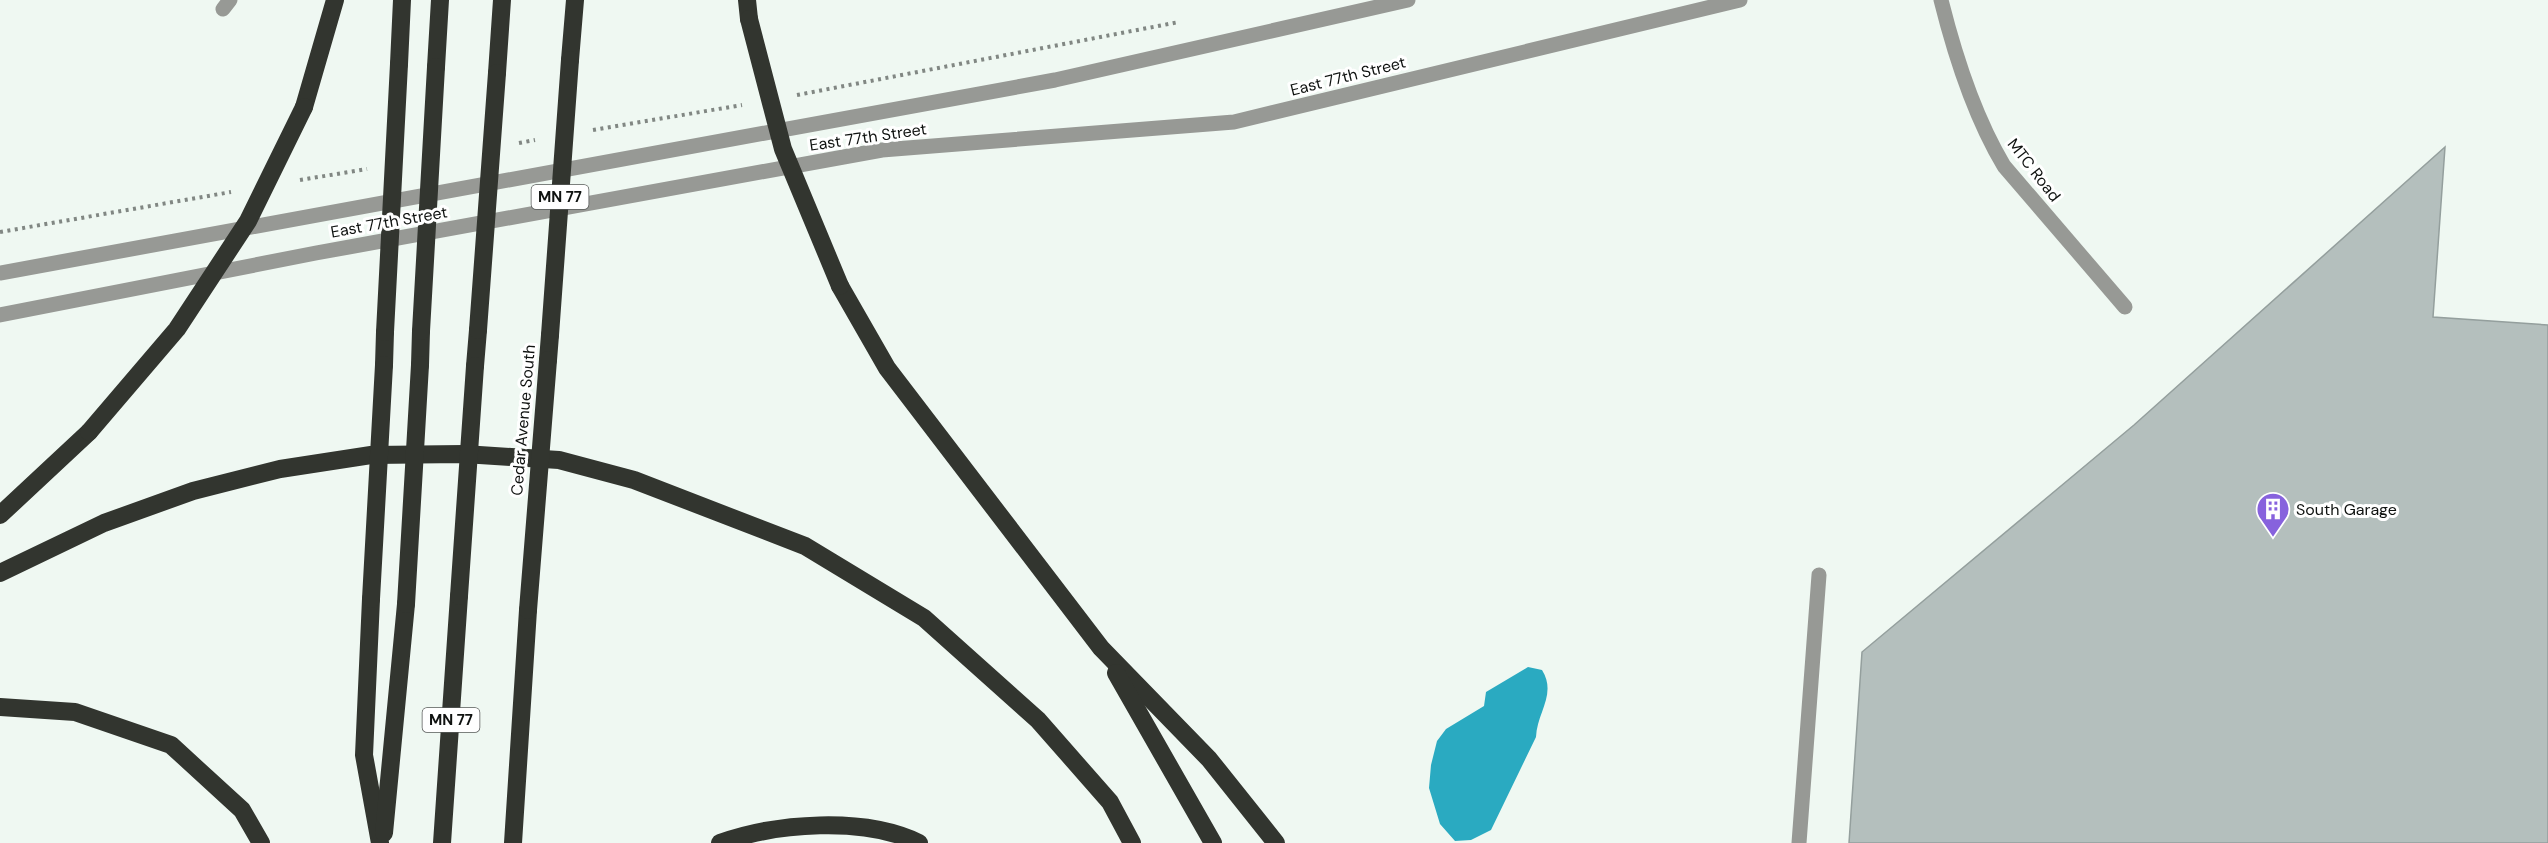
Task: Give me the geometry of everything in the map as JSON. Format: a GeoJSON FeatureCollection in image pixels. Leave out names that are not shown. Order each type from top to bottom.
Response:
{"type":"FeatureCollection","features":[{"type":"Feature","properties":{"kind":"highway"},"geometry":{"type":"LineString","coordinates":[[0,515],[89,432],[177,329],[248,221],[304,107],[334,0]]}},
{"type":"Feature","properties":{"kind":"highway"},"geometry":{"type":"LineString","coordinates":[[381,843],[364,755],[402,0]]}},
{"type":"Feature","properties":{"kind":"highway"},"geometry":{"type":"LineString","coordinates":[[381,843],[406,604],[440,0]]}},
{"type":"Feature","properties":{"kind":"highway","name":"MN 77"},"geometry":{"type":"LineString","coordinates":[[442,843],[502,0]]}},
{"type":"Feature","properties":{"kind":"highway","name":"Cedar Avenue South"},"geometry":{"type":"LineString","coordinates":[[513,843],[528,610],[575,0]]}},
{"type":"Feature","properties":{"kind":"highway"},"geometry":{"type":"LineString","coordinates":[[747,0],[749,19],[783,149],[840,286],[887,368],[1101,648],[1209,759],[1276,843]]}},
{"type":"Feature","properties":{"kind":"highway"},"geometry":{"type":"LineString","coordinates":[[0,573],[115,519],[193,491],[280,468],[371,455],[465,454],[559,460],[634,480],[805,546],[924,618],[1038,720],[1110,802],[1132,843]]}},
{"type":"Feature","properties":{"kind":"highway"},"geometry":{"type":"LineString","coordinates":[[1101,648],[1213,843]]}},
{"type":"Feature","properties":{"kind":"highway"},"geometry":{"type":"LineString","coordinates":[[0,707],[75,712],[171,745],[242,810],[261,843]]}},
{"type":"Feature","properties":{"kind":"highway"},"geometry":{"type":"LineString","coordinates":[[720,843],[745,834],[828,825],[899,833],[919,843]]}},
{"type":"Feature","properties":{"kind":"street","name":"East 77th Street"},"geometry":{"type":"LineString","coordinates":[[0,273],[1055,80],[1408,0]]}},
{"type":"Feature","properties":{"kind":"street","name":"East 77th Street"},"geometry":{"type":"LineString","coordinates":[[0,315],[316,253],[882,150],[1234,122],[1740,0]]}},
{"type":"Feature","properties":{"kind":"street","name":"MTC Road"},"geometry":{"type":"LineString","coordinates":[[1941,0],[1978,117],[1989,141],[2004,166],[2125,307]]}},
{"type":"Feature","properties":{"kind":"street"},"geometry":{"type":"LineString","coordinates":[[1799,843],[1819,575]]}},
{"type":"Feature","properties":{"kind":"path"},"geometry":{"type":"LineString","coordinates":[[825,91],[1185,20]]}},
{"type":"Feature","properties":{"kind":"path"},"geometry":{"type":"LineString","coordinates":[[0,232],[151,205]]}},
{"type":"Feature","properties":{"kind":"water"},"geometry":{"type":"Polygon","coordinates":[[[1528,667],[1542,670],[1548,687],[1536,737],[1491,830],[1471,840],[1455,841],[1440,824],[1429,788],[1431,765],[1437,741],[1446,729],[1484,706],[1486,692],[1528,667]]]}},
{"type":"Feature","properties":{"kind":"building","name":"South Garage"},"geometry":{"type":"Polygon","coordinates":[[[2445,147],[2433,317],[2548,325],[2548,843],[1849,843],[1862,652],[2134,425],[2445,147]]]}},
{"type":"Feature","properties":{"kind":"place","name":"South Garage"},"geometry":{"type":"Point","coordinates":[2273,538]}}]}
